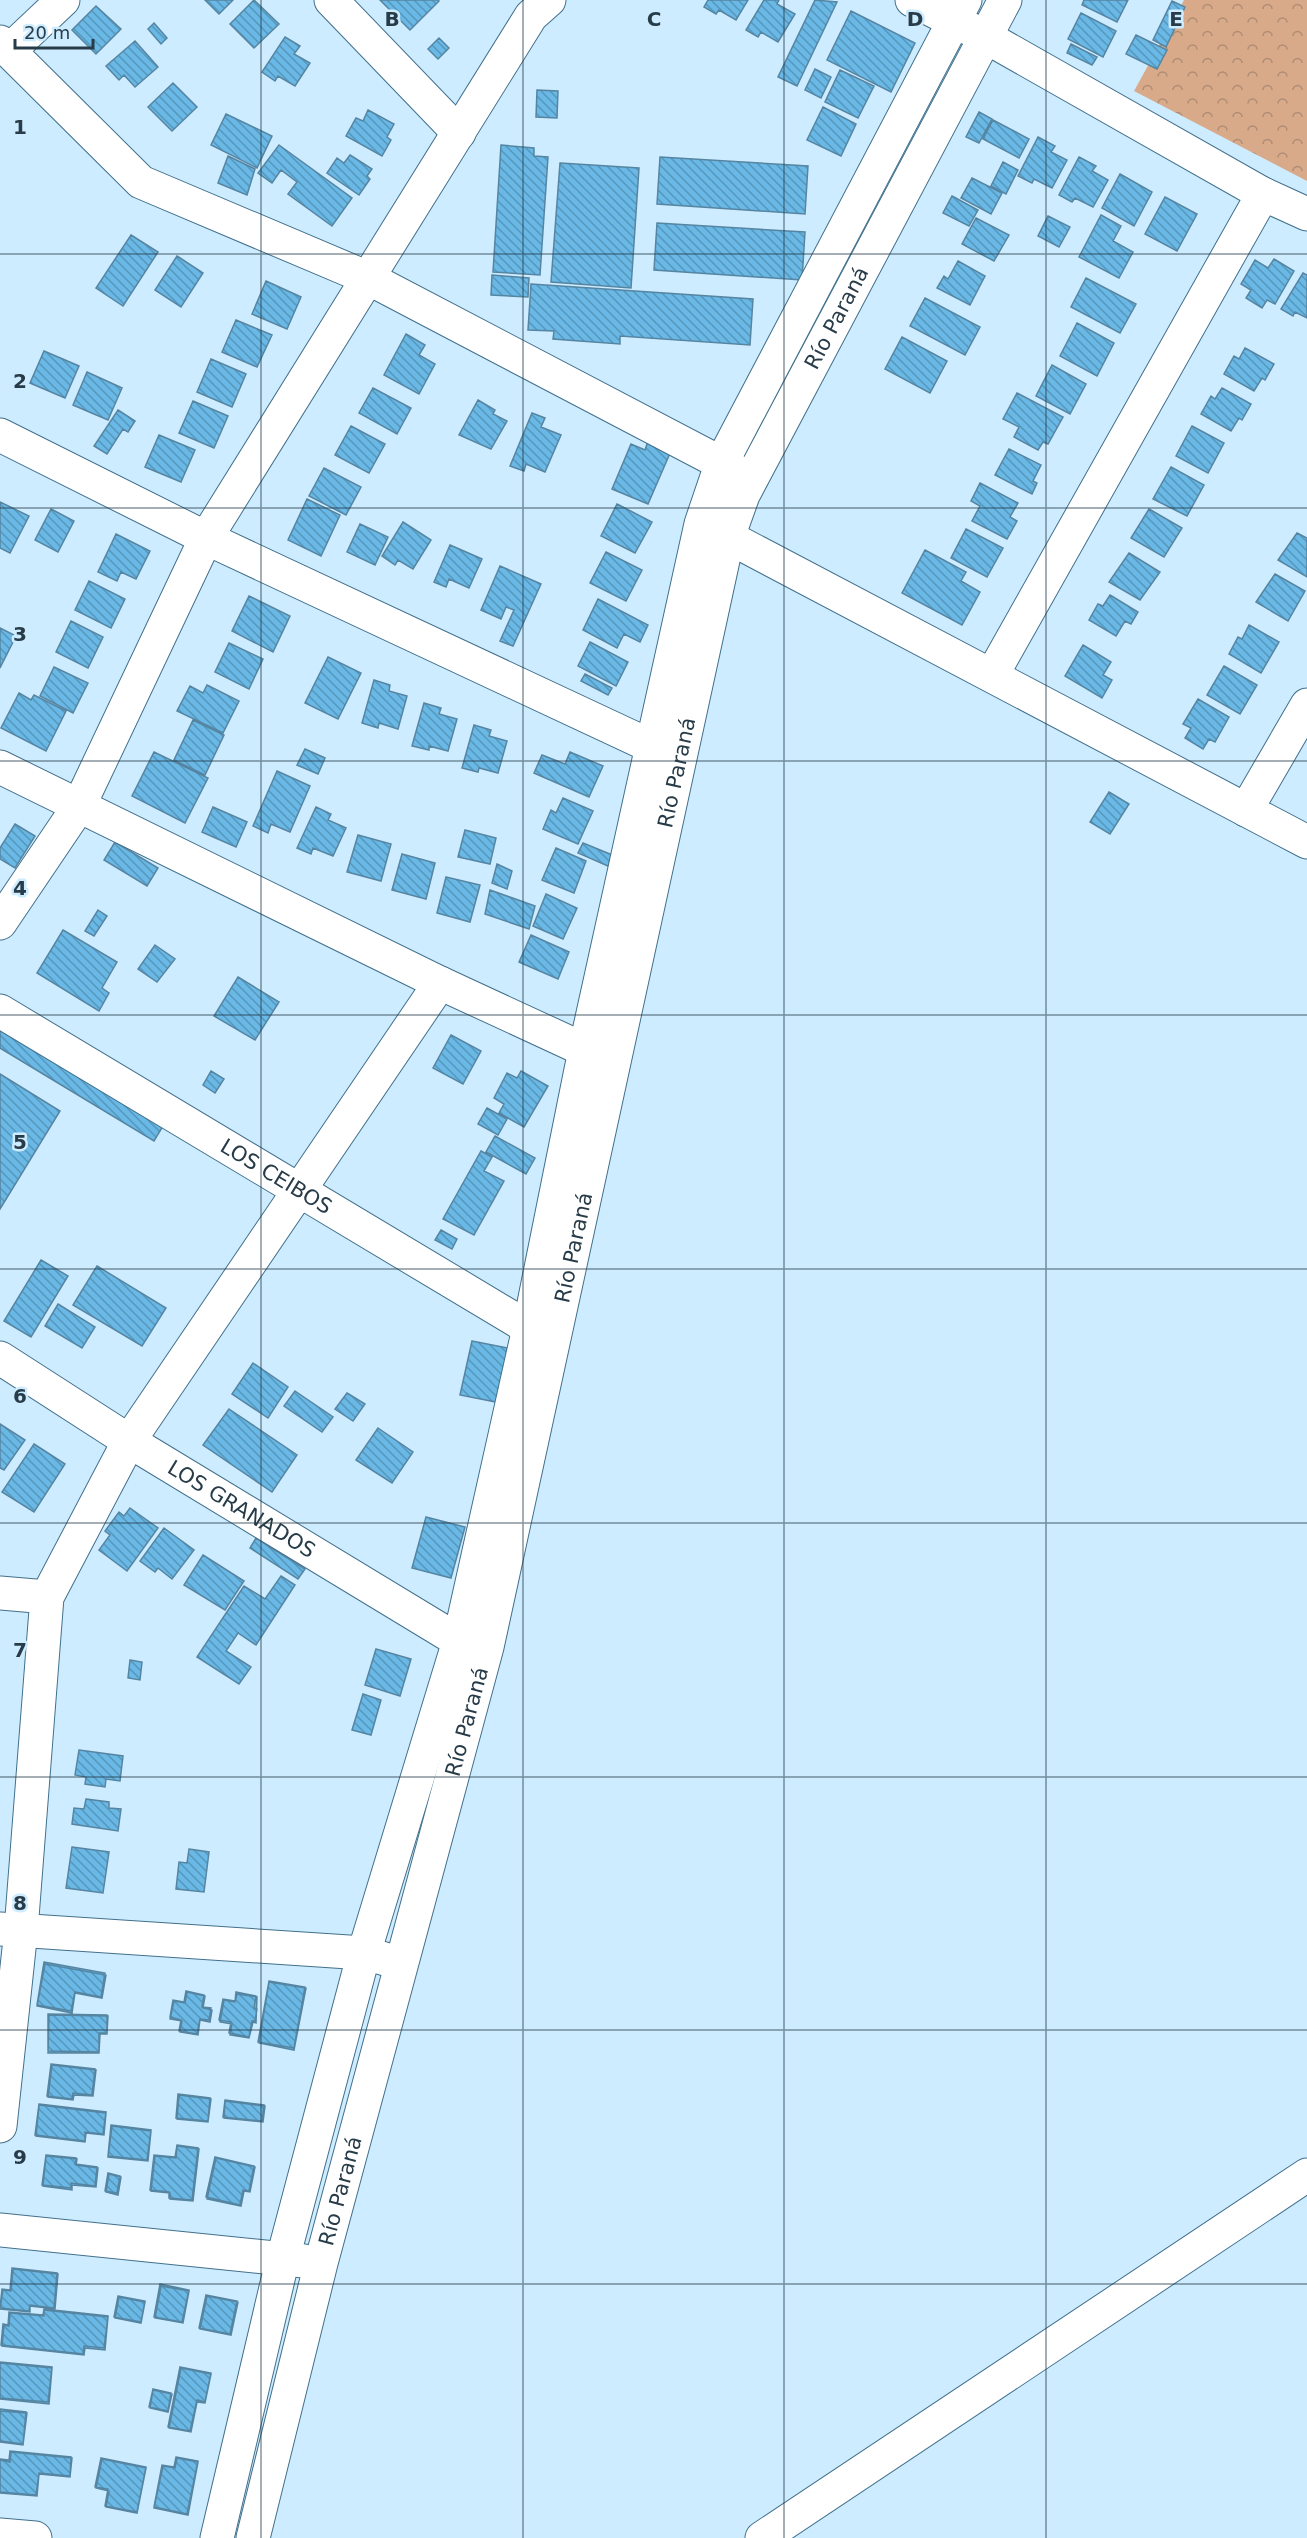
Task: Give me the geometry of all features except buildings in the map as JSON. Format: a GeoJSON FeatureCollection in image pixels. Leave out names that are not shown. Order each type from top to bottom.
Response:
{"type":"FeatureCollection","features":[{"type":"Feature","properties":{"kind":"street"},"geometry":{"type":"LineString","coordinates":[[63,0],[5,47],[141,182],[368,278],[751,479]]}},
{"type":"Feature","properties":{"kind":"street"},"geometry":{"type":"LineString","coordinates":[[331,0],[459,133]]}},
{"type":"Feature","properties":{"kind":"street"},"geometry":{"type":"LineString","coordinates":[[0,923],[79,806],[206,538],[531,16],[549,0]]}},
{"type":"Feature","properties":{"kind":"street"},"geometry":{"type":"LineString","coordinates":[[912,0],[960,11],[986,38],[1263,194],[1307,214]]}},
{"type":"Feature","properties":{"kind":"street","name":"Río Paraná"},"geometry":{"type":"LineString","coordinates":[[715,530],[751,479],[1005,0]]}},
{"type":"Feature","properties":{"kind":"street","name":"Río Paraná"},"geometry":{"type":"LineString","coordinates":[[253,2538],[321,2263],[401,1965],[542,1332],[715,530],[722,462],[960,11]]}},
{"type":"Feature","properties":{"kind":"street"},"geometry":{"type":"LineString","coordinates":[[992,675],[1263,194]]}},
{"type":"Feature","properties":{"kind":"street"},"geometry":{"type":"LineString","coordinates":[[0,435],[206,538],[666,753]]}},
{"type":"Feature","properties":{"kind":"street"},"geometry":{"type":"LineString","coordinates":[[715,530],[1307,842]]}},
{"type":"Feature","properties":{"kind":"street"},"geometry":{"type":"LineString","coordinates":[[1246,810],[1307,705]]}},
{"type":"Feature","properties":{"kind":"street"},"geometry":{"type":"LineString","coordinates":[[0,767],[440,983],[600,1055]]}},
{"type":"Feature","properties":{"kind":"street"},"geometry":{"type":"LineString","coordinates":[[0,2126],[10,1930],[46,1597],[129,1441],[440,983]]}},
{"type":"Feature","properties":{"kind":"street","name":"LOS CEIBOS"},"geometry":{"type":"LineString","coordinates":[[0,1011],[542,1332]]}},
{"type":"Feature","properties":{"kind":"street","name":"LOS GRANADOS"},"geometry":{"type":"LineString","coordinates":[[0,1359],[129,1441],[473,1644]]}},
{"type":"Feature","properties":{"kind":"street"},"geometry":{"type":"LineString","coordinates":[[0,1593],[46,1597]]}},
{"type":"Feature","properties":{"kind":"street","name":"Río Paraná"},"geometry":{"type":"LineString","coordinates":[[218,2538],[283,2258],[364,1953],[473,1644]]}},
{"type":"Feature","properties":{"kind":"street"},"geometry":{"type":"LineString","coordinates":[[10,1930],[364,1953],[401,1965]]}},
{"type":"Feature","properties":{"kind":"street"},"geometry":{"type":"LineString","coordinates":[[762,2538],[1307,2175]]}},
{"type":"Feature","properties":{"kind":"street"},"geometry":{"type":"LineString","coordinates":[[0,2230],[321,2263]]}},
{"type":"Feature","properties":{"kind":"street"},"geometry":{"type":"LineString","coordinates":[[0,2535],[35,2538]]}},
{"type":"Feature","properties":{"kind":"green space"},"geometry":{"type":"Polygon","coordinates":[[[1184,0],[1307,0],[1307,181],[1134,91],[1184,0]]]}}]}
